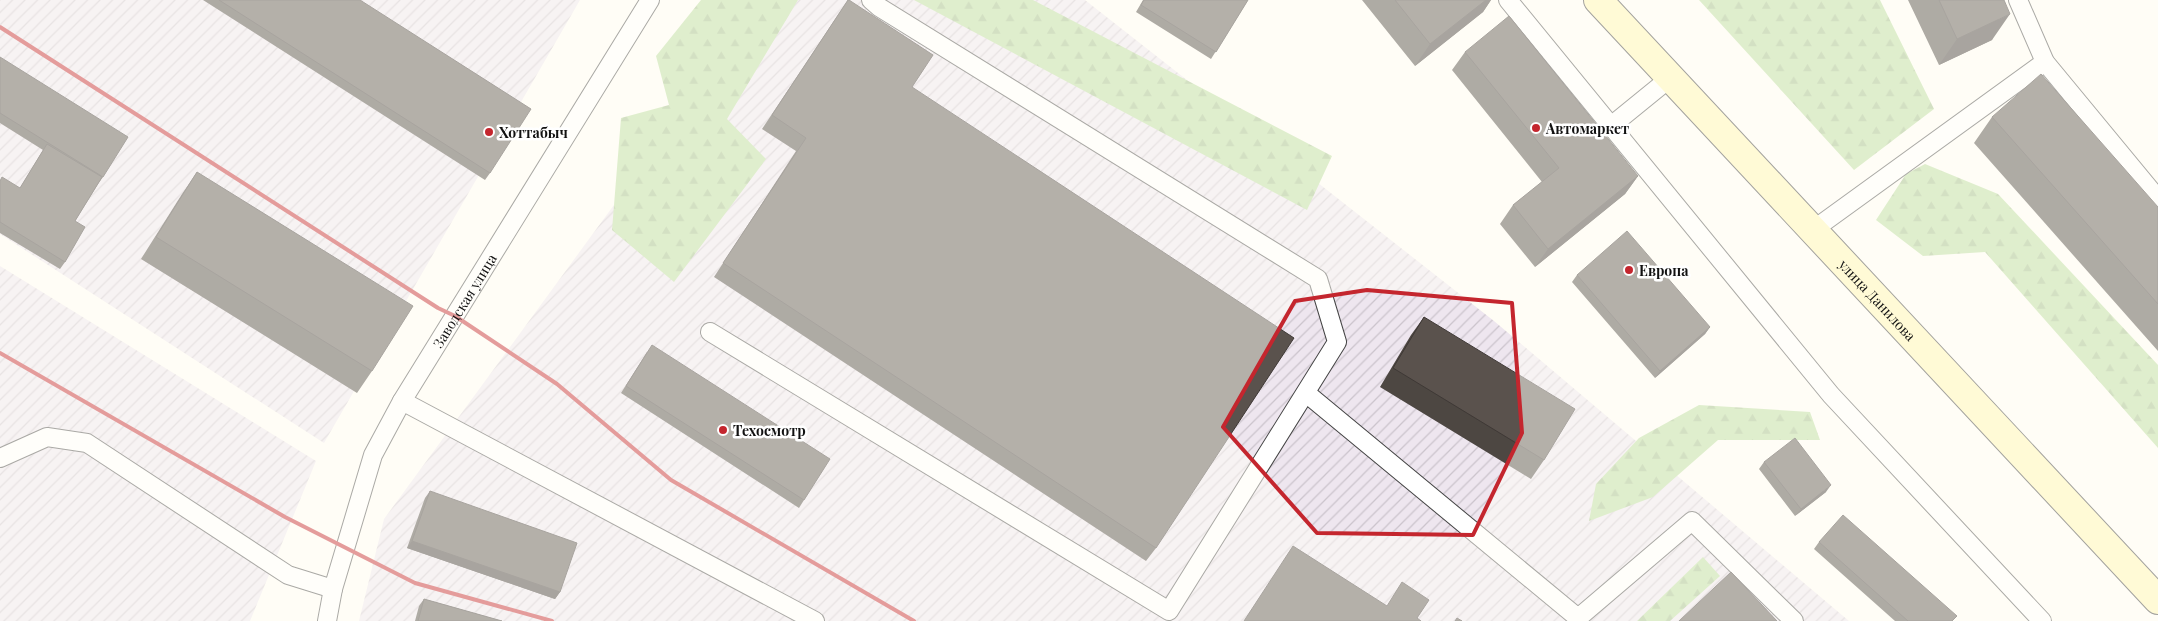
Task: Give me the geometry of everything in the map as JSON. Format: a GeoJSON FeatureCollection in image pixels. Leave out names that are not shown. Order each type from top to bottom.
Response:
{"type":"FeatureCollection","features":[{"type":"Feature","properties":{"kind":"main road","name":"улица Данилова"},"geometry":{"type":"LineString","coordinates":[[1598,0],[1618,12],[1670,78],[2158,600]]}},
{"type":"Feature","properties":{"kind":"lane","name":"Заводская улица"},"geometry":{"type":"LineString","coordinates":[[327,621],[333,589],[373,455],[402,401],[650,0]]}},
{"type":"Feature","properties":{"kind":"lane"},"geometry":{"type":"LineString","coordinates":[[710,332],[1171,616],[1337,342],[1318,279],[871,0]]}},
{"type":"Feature","properties":{"kind":"lane"},"geometry":{"type":"LineString","coordinates":[[1508,0],[1831,394],[2042,621]]}},
{"type":"Feature","properties":{"kind":"lane"},"geometry":{"type":"LineString","coordinates":[[2018,0],[2045,62],[2158,199]]}},
{"type":"Feature","properties":{"kind":"lane"},"geometry":{"type":"LineString","coordinates":[[1812,230],[2045,62]]}},
{"type":"Feature","properties":{"kind":"lane"},"geometry":{"type":"LineString","coordinates":[[1610,126],[1670,78]]}},
{"type":"Feature","properties":{"kind":"lane"},"geometry":{"type":"LineString","coordinates":[[1306,393],[1578,618],[1692,521],[1794,621]]}},
{"type":"Feature","properties":{"kind":"lane"},"geometry":{"type":"LineString","coordinates":[[402,401],[815,621]]}},
{"type":"Feature","properties":{"kind":"lane"},"geometry":{"type":"LineString","coordinates":[[0,458],[47,437],[87,443],[288,575],[333,589]]}},
{"type":"Feature","properties":{"kind":"highlighted area"},"geometry":{"type":"Polygon","coordinates":[[[1367,290],[1512,303],[1522,433],[1473,535],[1317,533],[1223,427],[1295,301],[1367,290]]]}},
{"type":"Feature","properties":{"kind":"shaded area"},"geometry":{"type":"Polygon","coordinates":[[[0,0],[580,0],[324,443],[0,234],[0,0]]]}},
{"type":"Feature","properties":{"kind":"shaded area"},"geometry":{"type":"Polygon","coordinates":[[[764,0],[1085,0],[1494,321],[1849,621],[359,621],[384,519],[764,0]]]}},
{"type":"Feature","properties":{"kind":"shaded area"},"geometry":{"type":"Polygon","coordinates":[[[0,266],[316,461],[250,621],[0,621],[0,266]]]}},
{"type":"Feature","properties":{"kind":"green space"},"geometry":{"type":"Polygon","coordinates":[[[701,0],[798,0],[727,119],[766,159],[674,282],[612,230],[621,118],[669,105],[656,56],[701,0]]]}},
{"type":"Feature","properties":{"kind":"green space"},"geometry":{"type":"Polygon","coordinates":[[[914,0],[1033,0],[1332,156],[1307,210],[914,0]]]}},
{"type":"Feature","properties":{"kind":"green space"},"geometry":{"type":"Polygon","coordinates":[[[1699,0],[1880,0],[1934,109],[1854,170],[1699,0]]]}},
{"type":"Feature","properties":{"kind":"green space"},"geometry":{"type":"Polygon","coordinates":[[[1925,164],[1998,194],[2158,365],[2158,448],[1985,252],[1923,256],[1876,220],[1906,174],[1925,164]]]}},
{"type":"Feature","properties":{"kind":"green space"},"geometry":{"type":"Polygon","coordinates":[[[1699,405],[1810,412],[1820,440],[1718,440],[1653,497],[1589,521],[1596,484],[1639,438],[1699,405]]]}},
{"type":"Feature","properties":{"kind":"green space"},"geometry":{"type":"Polygon","coordinates":[[[1703,557],[1720,576],[1670,621],[1637,621],[1703,557]]]}},
{"type":"Feature","properties":{"kind":"building"},"geometry":{"type":"Polygon","coordinates":[[[219,0],[360,0],[531,109],[490,173],[219,0]]]}},
{"type":"Feature","properties":{"kind":"building"},"geometry":{"type":"Polygon","coordinates":[[[848,0],[933,55],[912,87],[1294,338],[1156,548],[723,263],[806,138],[772,115],[848,0]]]}},
{"type":"Feature","properties":{"kind":"building"},"geometry":{"type":"Polygon","coordinates":[[[1144,0],[1248,0],[1216,52],[1141,5],[1144,0]]]}},
{"type":"Feature","properties":{"kind":"building"},"geometry":{"type":"Polygon","coordinates":[[[1395,0],[1486,0],[1430,44],[1395,0]]]}},
{"type":"Feature","properties":{"kind":"building"},"geometry":{"type":"Polygon","coordinates":[[[1939,0],[2004,0],[2010,14],[1957,39],[1939,0]]]}},
{"type":"Feature","properties":{"kind":"building","name":"Автомаркет"},"geometry":{"type":"Polygon","coordinates":[[[1509,16],[1638,176],[1548,249],[1513,205],[1559,168],[1465,52],[1509,16]]]}},
{"type":"Feature","properties":{"kind":"building"},"geometry":{"type":"Polygon","coordinates":[[[0,57],[128,137],[103,177],[0,113],[0,57]]]}},
{"type":"Feature","properties":{"kind":"building"},"geometry":{"type":"Polygon","coordinates":[[[2041,74],[2158,207],[2158,304],[1992,117],[2041,74]]]}},
{"type":"Feature","properties":{"kind":"building"},"geometry":{"type":"Polygon","coordinates":[[[47,144],[102,177],[75,221],[85,227],[65,262],[0,222],[0,181],[2,177],[20,188],[47,144]]]}},
{"type":"Feature","properties":{"kind":"building"},"geometry":{"type":"Polygon","coordinates":[[[197,172],[413,306],[372,371],[156,237],[197,172]]]}},
{"type":"Feature","properties":{"kind":"building"},"geometry":{"type":"Polygon","coordinates":[[[1627,231],[1710,327],[1660,371],[1577,275],[1627,231]]]}},
{"type":"Feature","properties":{"kind":"building"},"geometry":{"type":"Polygon","coordinates":[[[1424,317],[1575,409],[1544,460],[1393,368],[1424,317]]]}},
{"type":"Feature","properties":{"kind":"building","name":"Техосмотр"},"geometry":{"type":"Polygon","coordinates":[[[652,345],[830,459],[804,500],[626,386],[652,345]]]}},
{"type":"Feature","properties":{"kind":"building"},"geometry":{"type":"Polygon","coordinates":[[[1795,438],[1831,485],[1801,509],[1764,462],[1795,438]]]}},
{"type":"Feature","properties":{"kind":"building"},"geometry":{"type":"Polygon","coordinates":[[[430,491],[577,543],[560,592],[412,541],[430,491]]]}},
{"type":"Feature","properties":{"kind":"building"},"geometry":{"type":"Polygon","coordinates":[[[1843,515],[1957,616],[1952,621],[1908,621],[1819,542],[1843,515]]]}},
{"type":"Feature","properties":{"kind":"building"},"geometry":{"type":"Polygon","coordinates":[[[1293,546],[1387,606],[1402,582],[1429,600],[1417,618],[1421,621],[1244,621],[1293,546]]]}},
{"type":"Feature","properties":{"kind":"building"},"geometry":{"type":"Polygon","coordinates":[[[1731,572],[1777,621],[1679,621],[1731,572]]]}},
{"type":"Feature","properties":{"kind":"building"},"geometry":{"type":"Polygon","coordinates":[[[424,599],[502,621],[418,621],[424,599]]]}},
{"type":"Feature","properties":{"kind":"railway"},"geometry":{"type":"LineString","coordinates":[[0,27],[438,308],[455,316],[557,384],[671,480],[914,621]]}},
{"type":"Feature","properties":{"kind":"railway"},"geometry":{"type":"LineString","coordinates":[[0,353],[285,517],[415,583],[552,621]]}},
{"type":"Feature","properties":{"kind":"place","name":"Автомаркет"},"geometry":{"type":"Point","coordinates":[1536,128]}},
{"type":"Feature","properties":{"kind":"place","name":"Хоттабыч"},"geometry":{"type":"Point","coordinates":[489,132]}},
{"type":"Feature","properties":{"kind":"place","name":"Европа"},"geometry":{"type":"Point","coordinates":[1629,270]}},
{"type":"Feature","properties":{"kind":"place","name":"Техосмотр"},"geometry":{"type":"Point","coordinates":[723,430]}}]}
